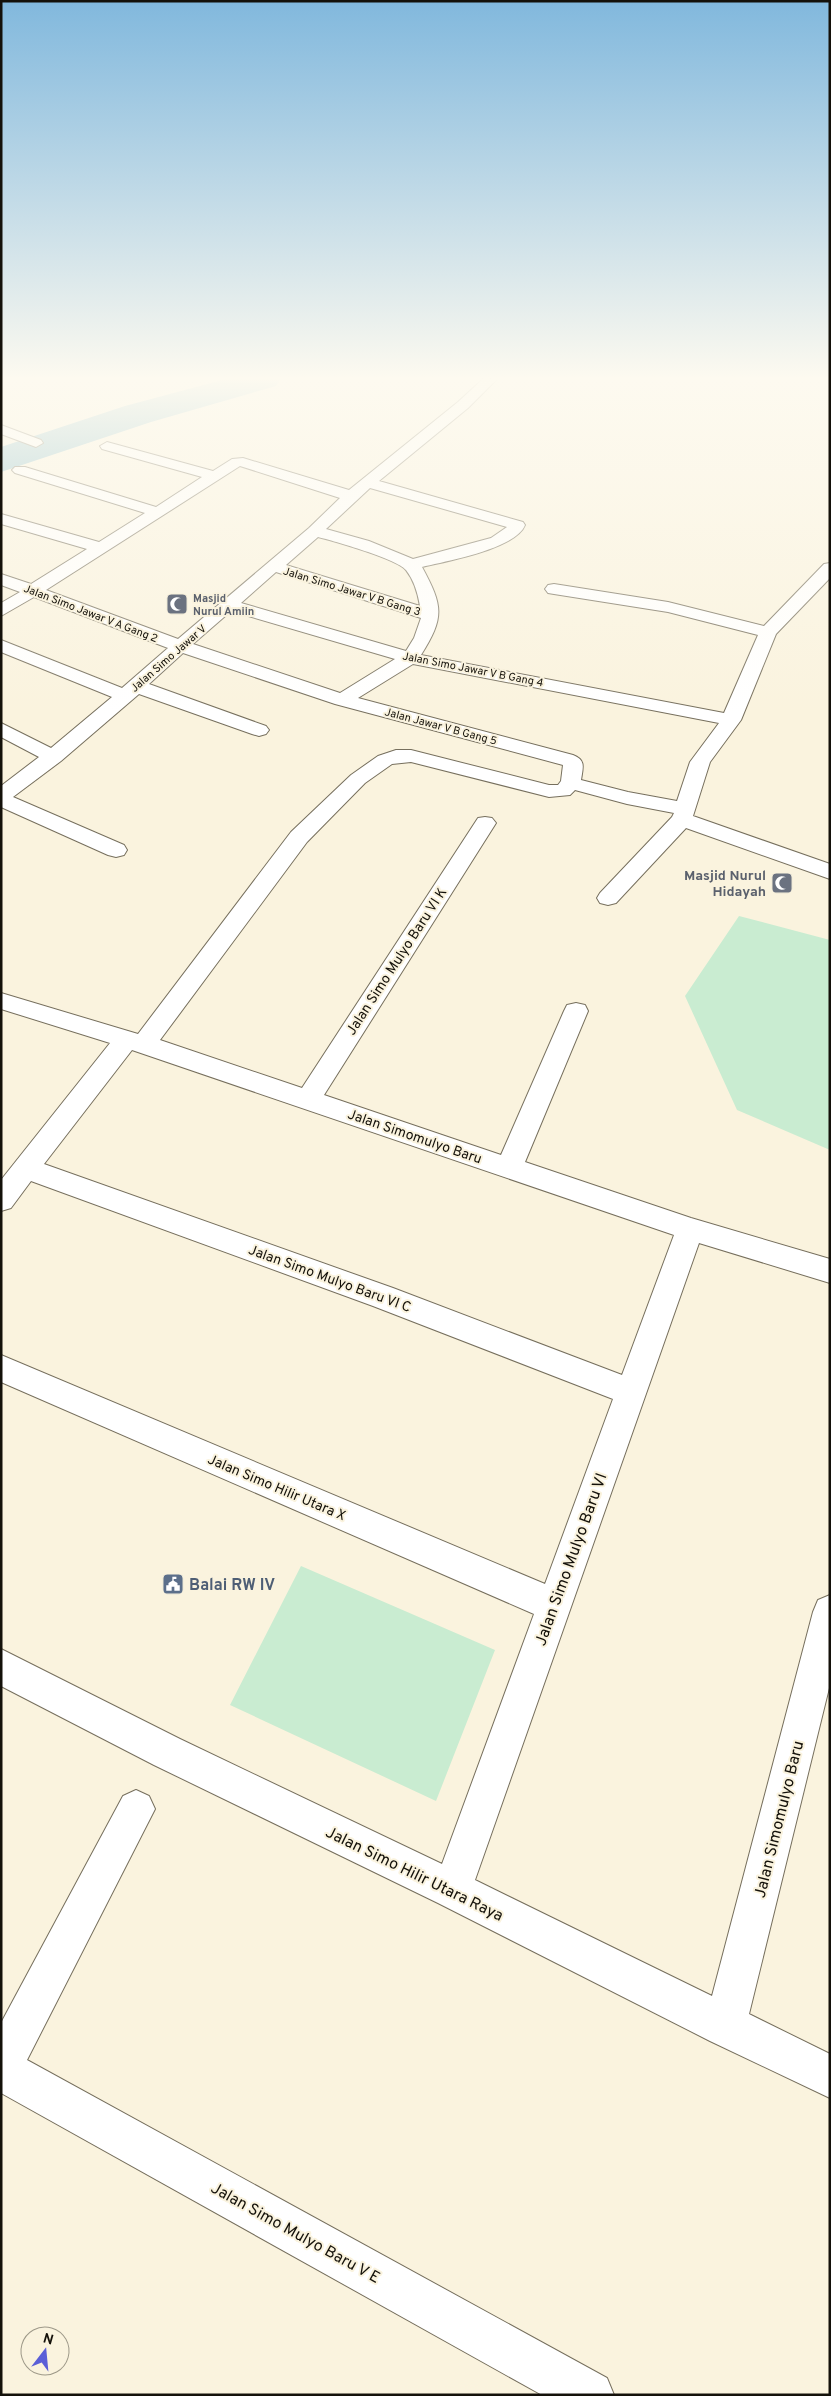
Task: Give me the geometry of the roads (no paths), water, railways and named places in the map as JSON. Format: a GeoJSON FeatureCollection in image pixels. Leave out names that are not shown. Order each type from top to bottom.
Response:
{"type":"FeatureCollection","features":[{"type":"Feature","properties":{"kind":"street"},"geometry":{"type":"LineString","coordinates":[[88,491],[157,512]]}},
{"type":"Feature","properties":{"kind":"street"},"geometry":{"type":"LineString","coordinates":[[1,611],[191,491]]}},
{"type":"Feature","properties":{"kind":"street"},"geometry":{"type":"LineString","coordinates":[[335,491],[351,496]]}},
{"type":"Feature","properties":{"kind":"street","name":"Jalan Simo Jawar V"},"geometry":{"type":"LineString","coordinates":[[1,798],[92,726],[180,646],[358,491]]}},
{"type":"Feature","properties":{"kind":"street"},"geometry":{"type":"LineString","coordinates":[[315,530],[354,541],[412,565],[497,541],[516,528],[517,525],[397,491]]}},
{"type":"Feature","properties":{"kind":"street"},"geometry":{"type":"LineString","coordinates":[[1,519],[101,548]]}},
{"type":"Feature","properties":{"kind":"street"},"geometry":{"type":"LineString","coordinates":[[342,700],[410,658],[423,638],[431,615],[425,589],[412,565]]}},
{"type":"Feature","properties":{"kind":"street","name":"Jalan Simo Jawar V B Gang 3"},"geometry":{"type":"LineString","coordinates":[[272,566],[431,615]]}},
{"type":"Feature","properties":{"kind":"street"},"geometry":{"type":"LineString","coordinates":[[608,898],[682,813],[700,762],[731,720],[768,632],[829,570]]}},
{"type":"Feature","properties":{"kind":"street","name":"Jalan Simo Jawar V A Gang 2"},"geometry":{"type":"LineString","coordinates":[[1,579],[180,646]]}},
{"type":"Feature","properties":{"kind":"street"},"geometry":{"type":"LineString","coordinates":[[554,589],[668,607],[768,632]]}},
{"type":"Feature","properties":{"kind":"street","name":"Jalan Simo Jawar V B Gang 4"},"geometry":{"type":"LineString","coordinates":[[229,604],[410,658],[731,720]]}},
{"type":"Feature","properties":{"kind":"street"},"geometry":{"type":"LineString","coordinates":[[1,645],[130,691],[259,730]]}},
{"type":"Feature","properties":{"kind":"street","name":"Jalan Jawar V B Gang 5"},"geometry":{"type":"LineString","coordinates":[[180,646],[342,700],[566,759],[573,762],[574,766],[571,782]]}},
{"type":"Feature","properties":{"kind":"street"},"geometry":{"type":"LineString","coordinates":[[1,729],[54,757]]}},
{"type":"Feature","properties":{"kind":"street"},"geometry":{"type":"LineString","coordinates":[[1,1200],[229,933],[299,837],[358,779],[385,760],[396,756],[412,756],[549,791],[563,791],[571,782],[682,813],[830,872]]}},
{"type":"Feature","properties":{"kind":"street"},"geometry":{"type":"LineString","coordinates":[[1,798],[116,850]]}},
{"type":"Feature","properties":{"kind":"street","name":"Jalan Simo Mulyo Baru VI K"},"geometry":{"type":"LineString","coordinates":[[308,1100],[485,823]]}},
{"type":"Feature","properties":{"kind":"street","name":"Jalan Simomulyo Baru"},"geometry":{"type":"LineString","coordinates":[[1,1001],[90,1027],[690,1229],[830,1272]]}},
{"type":"Feature","properties":{"kind":"street"},"geometry":{"type":"LineString","coordinates":[[509,1168],[576,1011]]}},
{"type":"Feature","properties":{"kind":"street","name":"Jalan Simo Mulyo Baru VI C"},"geometry":{"type":"LineString","coordinates":[[27,1169],[383,1297],[632,1393]]}},
{"type":"Feature","properties":{"kind":"street","name":"Jalan Simo Mulyo Baru VI"},"geometry":{"type":"LineString","coordinates":[[452,1890],[553,1605],[632,1393],[690,1229]]}},
{"type":"Feature","properties":{"kind":"street","name":"Jalan Simo Hilir Utara X"},"geometry":{"type":"LineString","coordinates":[[1,1368],[553,1605]]}},
{"type":"Feature","properties":{"kind":"street","name":"Jalan Simomulyo Baru"},"geometry":{"type":"LineString","coordinates":[[725,2026],[830,1612]]}},
{"type":"Feature","properties":{"kind":"street","name":"Jalan Simo Hilir Utara Raya"},"geometry":{"type":"LineString","coordinates":[[1,1667],[167,1752],[452,1890],[830,2077]]}},
{"type":"Feature","properties":{"kind":"street"},"geometry":{"type":"LineString","coordinates":[[1,2068],[136,1809]]}},
{"type":"Feature","properties":{"kind":"street","name":"Jalan Simo Mulyo Baru V E"},"geometry":{"type":"LineString","coordinates":[[1,2068],[590,2395]]}},
{"type":"Feature","properties":{"kind":"place","name":"Masjid Nurul Amiin"},"geometry":{"type":"Point","coordinates":[177,604]}},
{"type":"Feature","properties":{"kind":"place","name":"Masjid Nurul Hidayah"},"geometry":{"type":"Point","coordinates":[782,883]}},
{"type":"Feature","properties":{"kind":"place","name":"Balai RW IV"},"geometry":{"type":"Point","coordinates":[173,1584]}}]}
